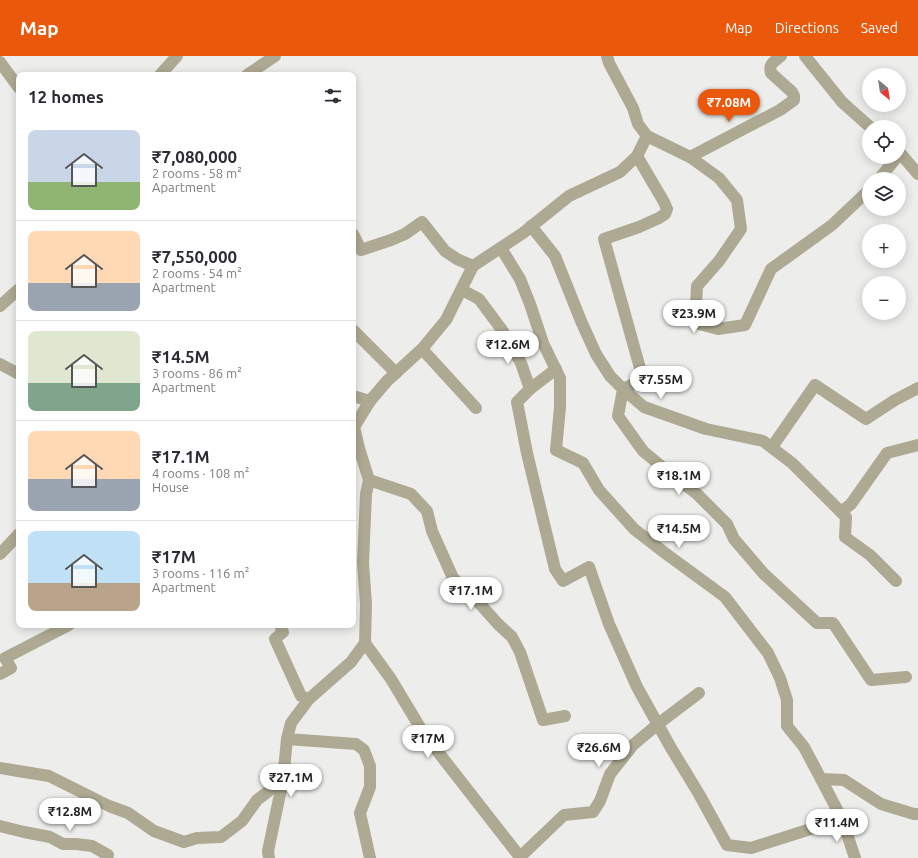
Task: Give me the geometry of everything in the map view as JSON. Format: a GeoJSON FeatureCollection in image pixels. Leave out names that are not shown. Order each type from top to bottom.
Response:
{"type":"FeatureCollection","features":[{"type":"Feature","properties":{"kind":"street"},"geometry":{"type":"LineString","coordinates":[[163,72],[176,56]]}},
{"type":"Feature","properties":{"kind":"street"},"geometry":{"type":"LineString","coordinates":[[251,72],[275,56]]}},
{"type":"Feature","properties":{"kind":"street"},"geometry":{"type":"LineString","coordinates":[[608,56],[609,63],[632,108],[638,124],[647,136],[690,157],[718,178],[737,200],[741,229],[719,261],[697,286],[696,305],[699,324],[718,329],[745,325],[771,269],[832,225],[862,197]]}},
{"type":"Feature","properties":{"kind":"street"},"geometry":{"type":"LineString","coordinates":[[690,157],[780,110],[794,100],[792,92],[771,73],[770,69],[772,64],[781,56]]}},
{"type":"Feature","properties":{"kind":"street"},"geometry":{"type":"LineString","coordinates":[[805,56],[842,102],[862,120]]}},
{"type":"Feature","properties":{"kind":"street"},"geometry":{"type":"LineString","coordinates":[[0,62],[16,84]]}},
{"type":"Feature","properties":{"kind":"street"},"geometry":{"type":"LineString","coordinates":[[356,424],[370,401],[387,381],[422,350],[446,320],[473,266],[501,248],[569,196],[620,172],[638,156],[647,136]]}},
{"type":"Feature","properties":{"kind":"street"},"geometry":{"type":"LineString","coordinates":[[623,389],[643,379],[604,239],[639,227],[659,218],[665,214],[667,208],[638,156]]}},
{"type":"Feature","properties":{"kind":"street"},"geometry":{"type":"LineString","coordinates":[[906,161],[918,174]]}},
{"type":"Feature","properties":{"kind":"street"},"geometry":{"type":"LineString","coordinates":[[885,172],[891,164]]}},
{"type":"Feature","properties":{"kind":"street"},"geometry":{"type":"LineString","coordinates":[[356,240],[361,250],[405,234],[422,222],[445,251],[457,259],[473,266]]}},
{"type":"Feature","properties":{"kind":"street"},"geometry":{"type":"LineString","coordinates":[[531,226],[555,256],[596,354],[610,376],[623,389],[644,407],[706,429],[763,441],[772,447],[792,463],[846,517],[845,537],[870,555],[896,581]]}},
{"type":"Feature","properties":{"kind":"street"},"geometry":{"type":"LineString","coordinates":[[501,248],[520,279],[543,343],[560,378],[560,407],[556,450],[583,463],[599,490],[634,529],[725,597],[768,653],[780,678],[787,700],[788,726],[804,748],[842,819],[855,858]]}},
{"type":"Feature","properties":{"kind":"street"},"geometry":{"type":"LineString","coordinates":[[462,290],[479,299],[502,330],[521,363],[530,389]]}},
{"type":"Feature","properties":{"kind":"street"},"geometry":{"type":"LineString","coordinates":[[0,306],[16,291]]}},
{"type":"Feature","properties":{"kind":"street"},"geometry":{"type":"LineString","coordinates":[[356,333],[396,373]]}},
{"type":"Feature","properties":{"kind":"street"},"geometry":{"type":"LineString","coordinates":[[422,350],[476,408]]}},
{"type":"Feature","properties":{"kind":"street"},"geometry":{"type":"LineString","coordinates":[[0,364],[16,372]]}},
{"type":"Feature","properties":{"kind":"street"},"geometry":{"type":"LineString","coordinates":[[556,369],[530,389],[517,402],[527,453],[555,569],[563,581],[589,567],[609,624],[638,687],[727,845],[747,853],[842,819]]}},
{"type":"Feature","properties":{"kind":"street"},"geometry":{"type":"LineString","coordinates":[[772,447],[815,385],[866,418],[918,388]]}},
{"type":"Feature","properties":{"kind":"street"},"geometry":{"type":"LineString","coordinates":[[623,389],[618,416],[644,451],[697,494],[727,524],[734,539],[764,574],[817,623],[833,623],[871,680],[906,678]]}},
{"type":"Feature","properties":{"kind":"street"},"geometry":{"type":"LineString","coordinates":[[356,397],[370,401]]}},
{"type":"Feature","properties":{"kind":"street"},"geometry":{"type":"LineString","coordinates":[[841,512],[851,504],[887,453],[918,445]]}},
{"type":"Feature","properties":{"kind":"street"},"geometry":{"type":"LineString","coordinates":[[269,858],[268,851],[283,780],[287,739],[291,723],[309,699],[351,662],[365,643],[366,604],[363,563],[366,494],[369,480],[357,457]]}},
{"type":"Feature","properties":{"kind":"street"},"geometry":{"type":"LineString","coordinates":[[369,480],[411,494],[427,511],[432,531],[453,578],[472,594],[498,624],[512,637],[520,652],[543,720],[565,716]]}},
{"type":"Feature","properties":{"kind":"street"},"geometry":{"type":"LineString","coordinates":[[0,554],[16,537]]}},
{"type":"Feature","properties":{"kind":"street"},"geometry":{"type":"LineString","coordinates":[[0,674],[11,668],[5,658],[63,628]]}},
{"type":"Feature","properties":{"kind":"street"},"geometry":{"type":"LineString","coordinates":[[281,628],[283,632],[274,639],[301,696],[309,699]]}},
{"type":"Feature","properties":{"kind":"street"},"geometry":{"type":"LineString","coordinates":[[365,643],[391,679],[424,734],[520,857],[564,815],[593,812],[600,801],[610,774],[633,745],[699,693]]}},
{"type":"Feature","properties":{"kind":"street"},"geometry":{"type":"LineString","coordinates":[[287,739],[356,744],[364,750],[370,766],[370,787],[360,813],[370,858]]}},
{"type":"Feature","properties":{"kind":"street"},"geometry":{"type":"LineString","coordinates":[[0,768],[49,776],[109,806],[128,813],[154,831],[184,842],[197,838],[221,837],[242,821],[257,800],[283,780]]}},
{"type":"Feature","properties":{"kind":"street"},"geometry":{"type":"LineString","coordinates":[[821,779],[844,780],[881,804],[918,814]]}},
{"type":"Feature","properties":{"kind":"street"},"geometry":{"type":"LineString","coordinates":[[0,826],[50,837],[63,844],[92,846],[108,855],[106,858]]}}]}
